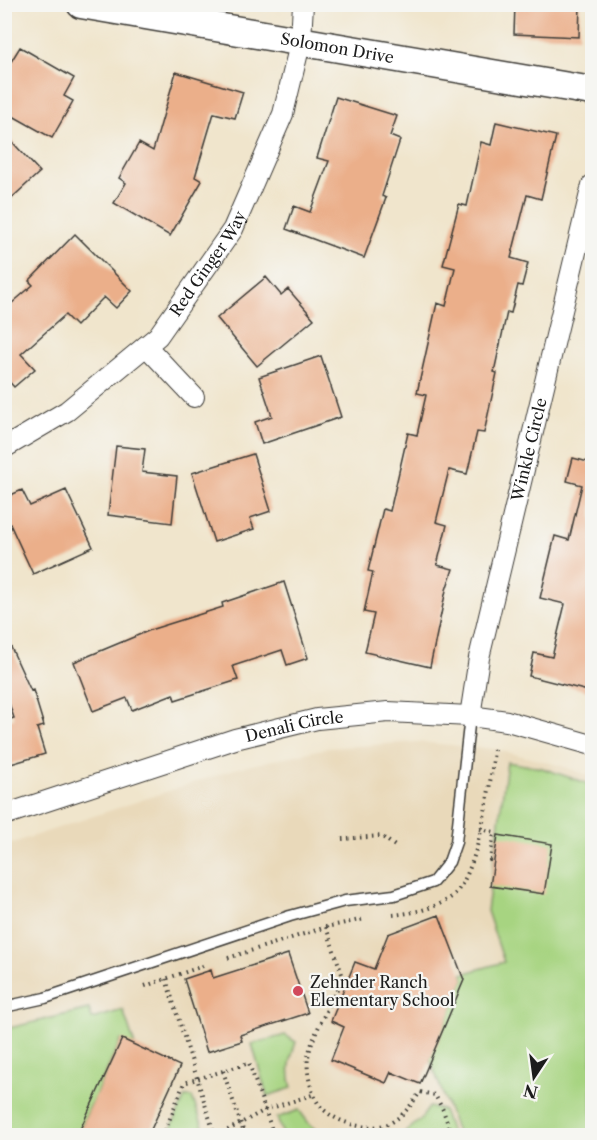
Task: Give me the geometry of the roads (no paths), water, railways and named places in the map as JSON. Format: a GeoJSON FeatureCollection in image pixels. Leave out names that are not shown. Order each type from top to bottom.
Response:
{"type":"FeatureCollection","features":[{"type":"Feature","properties":{"kind":"street","name":"Solomon Drive"},"geometry":{"type":"LineString","coordinates":[[81,4],[592,91]]}},
{"type":"Feature","properties":{"kind":"street","name":"Red Ginger Way"},"geometry":{"type":"LineString","coordinates":[[4,448],[67,411],[158,336],[233,229],[283,114],[301,40],[303,4]]}},
{"type":"Feature","properties":{"kind":"street","name":"Winkle Circle"},"geometry":{"type":"LineString","coordinates":[[470,716],[479,658],[592,185]]}},
{"type":"Feature","properties":{"kind":"street"},"geometry":{"type":"LineString","coordinates":[[146,346],[194,397]]}},
{"type":"Feature","properties":{"kind":"street","name":"Denali Circle"},"geometry":{"type":"LineString","coordinates":[[4,815],[235,739],[317,719],[388,712],[470,716],[507,721],[592,745]]}},
{"type":"Feature","properties":{"kind":"lane"},"geometry":{"type":"LineString","coordinates":[[4,1007],[45,998],[290,916],[345,901],[394,895],[433,882],[449,862],[456,842],[470,716]]}},
{"type":"Feature","properties":{"kind":"place","name":"Zehnder Ranch Elementary School"},"geometry":{"type":"Point","coordinates":[298,991]}}]}
